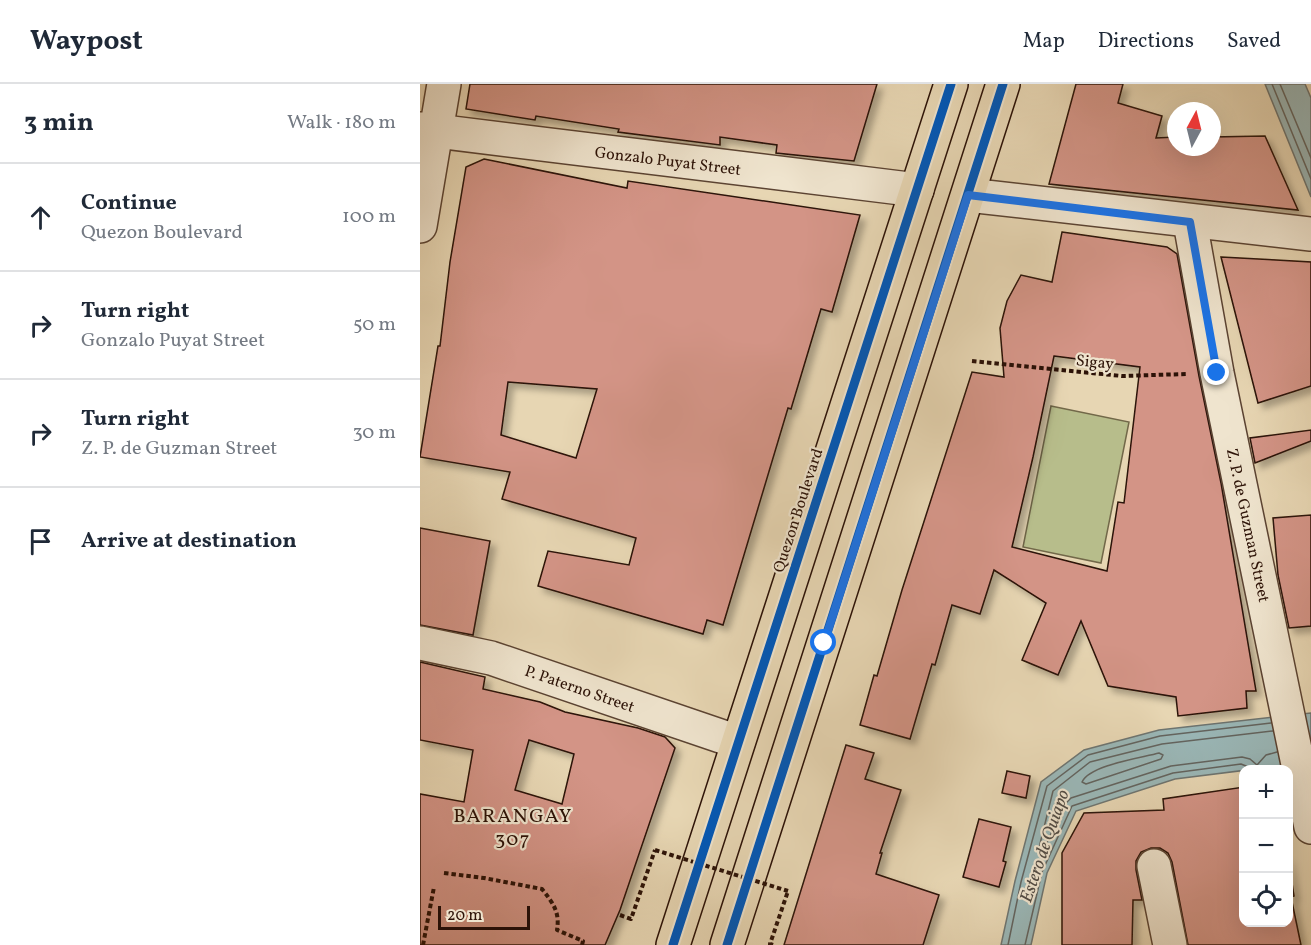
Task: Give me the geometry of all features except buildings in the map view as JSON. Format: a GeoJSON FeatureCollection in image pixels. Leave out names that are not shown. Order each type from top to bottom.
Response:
{"type":"FeatureCollection","features":[{"type":"Feature","properties":{"kind":"main road","name":"Quezon Boulevard"},"geometry":{"type":"LineString","coordinates":[[673,945],[951,84]]}},
{"type":"Feature","properties":{"kind":"main road"},"geometry":{"type":"LineString","coordinates":[[727,945],[1003,84]]}},
{"type":"Feature","properties":{"kind":"street"},"geometry":{"type":"LineString","coordinates":[[420,226],[428,130],[444,84]]}},
{"type":"Feature","properties":{"kind":"street","name":"Gonzalo Puyat Street"},"geometry":{"type":"LineString","coordinates":[[428,130],[917,190]]}},
{"type":"Feature","properties":{"kind":"street"},"geometry":{"type":"LineString","coordinates":[[968,195],[1311,234]]}},
{"type":"Feature","properties":{"kind":"street","name":"Z. P. de Guzman Street"},"geometry":{"type":"LineString","coordinates":[[1190,222],[1217,373],[1311,827]]}},
{"type":"Feature","properties":{"kind":"street","name":"P. Paterno Street"},"geometry":{"type":"LineString","coordinates":[[420,643],[491,658],[738,742]]}},
{"type":"Feature","properties":{"kind":"street"},"geometry":{"type":"LineString","coordinates":[[1154,866],[1170,945]]}},
{"type":"Feature","properties":{"kind":"path"},"geometry":{"type":"LineString","coordinates":[[620,915],[630,919],[655,850],[788,891],[770,944],[773,945]]}},
{"type":"Feature","properties":{"kind":"path"},"geometry":{"type":"LineString","coordinates":[[444,873],[542,889],[556,907],[559,919],[557,930],[583,941],[582,945]]}},
{"type":"Feature","properties":{"kind":"path"},"geometry":{"type":"LineString","coordinates":[[423,945],[434,887]]}},
{"type":"Feature","properties":{"kind":"green space"},"geometry":{"type":"Polygon","coordinates":[[[1051,406],[1129,422],[1101,563],[1023,547],[1051,406]]]}},
{"type":"Feature","properties":{"kind":"water"},"geometry":{"type":"Polygon","coordinates":[[[1265,84],[1305,84],[1311,98],[1311,197],[1265,84]]]}},
{"type":"Feature","properties":{"kind":"water","name":"Estero de Quiapo"},"geometry":{"type":"Polygon","coordinates":[[[1311,713],[1311,762],[1287,765],[1239,765],[1239,771],[1175,779],[1076,811],[1047,873],[1031,945],[1001,945],[1041,782],[1084,750],[1159,730],[1311,713]]]}},
{"type":"Feature","properties":{"kind":"cycle path"},"geometry":{"type":"LineString","coordinates":[[673,945],[951,84]]}},
{"type":"Feature","properties":{"kind":"cycle path"},"geometry":{"type":"LineString","coordinates":[[727,945],[1003,84]]}},
{"type":"Feature","properties":{"kind":"district","name":"BARANGAY 307"},"geometry":{"type":"Point","coordinates":[513,826]}},
{"type":"Feature","properties":{"kind":"route"},"geometry":{"type":"LineString","coordinates":[[824,643],[968,195],[1190,222],[1217,373]]}}]}
